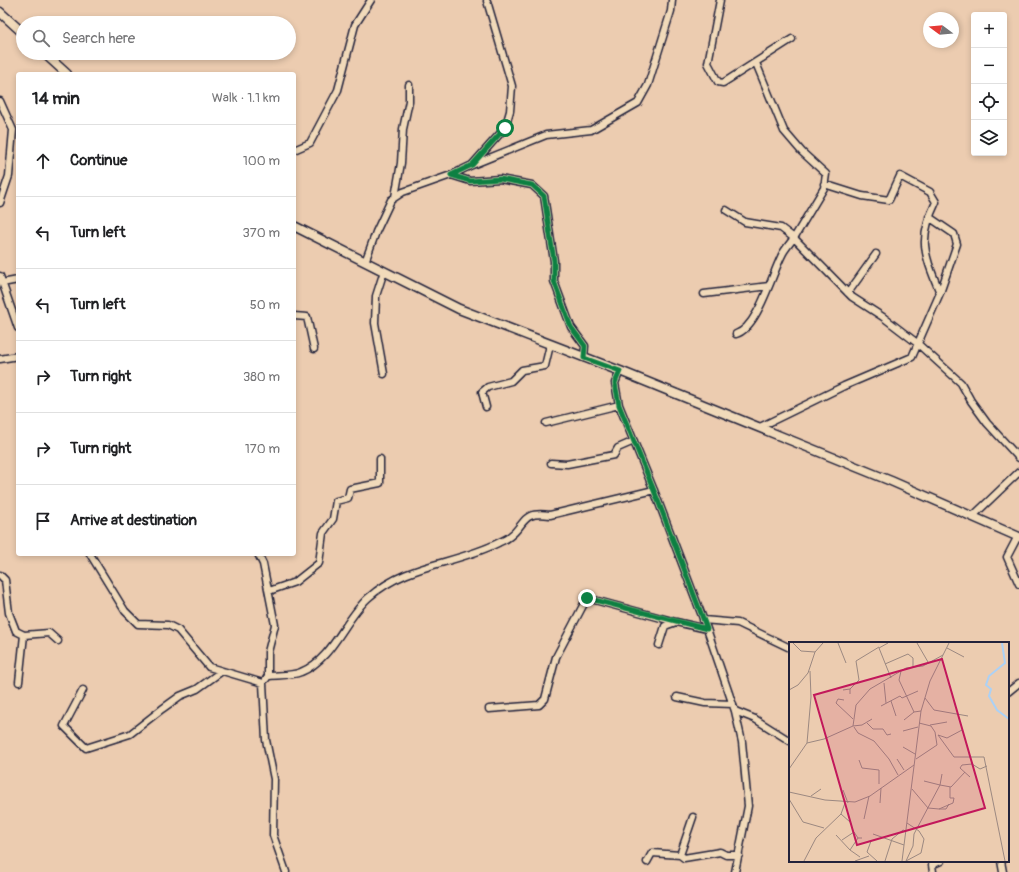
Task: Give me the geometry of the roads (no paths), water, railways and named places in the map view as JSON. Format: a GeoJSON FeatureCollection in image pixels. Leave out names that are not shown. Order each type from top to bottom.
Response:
{"type":"FeatureCollection","features":[{"type":"Feature","properties":{"kind":"main road"},"geometry":{"type":"LineString","coordinates":[[0,12],[16,27]]}},
{"type":"Feature","properties":{"kind":"main road"},"geometry":{"type":"LineString","coordinates":[[52,60],[65,72]]}},
{"type":"Feature","properties":{"kind":"main road"},"geometry":{"type":"LineString","coordinates":[[296,227],[459,309],[620,371],[973,516],[1018,536]]}},
{"type":"Feature","properties":{"kind":"street"},"geometry":{"type":"LineString","coordinates":[[296,149],[310,143],[338,90],[355,25],[371,0]]}},
{"type":"Feature","properties":{"kind":"street"},"geometry":{"type":"LineString","coordinates":[[365,262],[376,232],[391,200],[403,192],[451,175],[546,135],[591,130],[638,103],[648,85],[671,11],[672,0]]}},
{"type":"Feature","properties":{"kind":"street"},"geometry":{"type":"LineString","coordinates":[[720,0],[708,63],[718,82],[724,83],[792,39]]}},
{"type":"Feature","properties":{"kind":"street"},"geometry":{"type":"LineString","coordinates":[[472,165],[505,128],[510,111],[512,86],[488,1]]}},
{"type":"Feature","properties":{"kind":"street"},"geometry":{"type":"LineString","coordinates":[[736,334],[742,332],[748,326],[783,252],[794,238],[815,205],[824,184],[826,174],[802,152],[784,131],[756,63]]}},
{"type":"Feature","properties":{"kind":"street"},"geometry":{"type":"LineString","coordinates":[[395,197],[401,163],[403,129],[409,101],[409,85]]}},
{"type":"Feature","properties":{"kind":"street"},"geometry":{"type":"LineString","coordinates":[[0,101],[13,130],[9,176],[0,200]]}},
{"type":"Feature","properties":{"kind":"street"},"geometry":{"type":"LineString","coordinates":[[451,175],[470,181],[500,179],[532,185],[544,196],[554,261],[554,281],[571,327],[585,346],[584,358]]}},
{"type":"Feature","properties":{"kind":"street"},"geometry":{"type":"LineString","coordinates":[[824,184],[862,196],[889,200],[900,176],[930,192],[936,202],[929,217],[925,234],[925,255],[940,293]]}},
{"type":"Feature","properties":{"kind":"street"},"geometry":{"type":"LineString","coordinates":[[726,210],[745,222],[781,228],[794,238],[848,293],[917,343],[961,383],[971,401],[987,423],[1019,458]]}},
{"type":"Feature","properties":{"kind":"street"},"geometry":{"type":"LineString","coordinates":[[760,428],[844,386],[912,357],[940,293],[957,244],[954,234],[929,217]]}},
{"type":"Feature","properties":{"kind":"street"},"geometry":{"type":"LineString","coordinates":[[848,293],[876,254]]}},
{"type":"Feature","properties":{"kind":"street"},"geometry":{"type":"LineString","coordinates":[[384,271],[376,296],[375,323],[384,374]]}},
{"type":"Feature","properties":{"kind":"street"},"geometry":{"type":"LineString","coordinates":[[0,276],[16,322]]}},
{"type":"Feature","properties":{"kind":"street"},"geometry":{"type":"LineString","coordinates":[[2,283],[16,280]]}},
{"type":"Feature","properties":{"kind":"street"},"geometry":{"type":"LineString","coordinates":[[704,294],[768,286]]}},
{"type":"Feature","properties":{"kind":"street"},"geometry":{"type":"LineString","coordinates":[[296,316],[307,317],[314,350]]}},
{"type":"Feature","properties":{"kind":"street"},"geometry":{"type":"LineString","coordinates":[[486,406],[482,392],[488,387],[511,381],[522,370],[545,366],[550,345]]}},
{"type":"Feature","properties":{"kind":"street"},"geometry":{"type":"LineString","coordinates":[[0,359],[16,356]]}},
{"type":"Feature","properties":{"kind":"street"},"geometry":{"type":"LineString","coordinates":[[620,371],[615,383],[619,405],[654,490],[704,620],[735,711],[742,742],[748,806],[735,872]]}},
{"type":"Feature","properties":{"kind":"street"},"geometry":{"type":"LineString","coordinates":[[546,424],[619,405]]}},
{"type":"Feature","properties":{"kind":"street"},"geometry":{"type":"LineString","coordinates":[[551,463],[567,464],[614,455],[618,448],[634,441]]}},
{"type":"Feature","properties":{"kind":"street"},"geometry":{"type":"LineString","coordinates":[[269,591],[295,582],[318,563],[323,533],[334,520],[336,502],[348,498],[350,489],[380,483],[380,460]]}},
{"type":"Feature","properties":{"kind":"street"},"geometry":{"type":"LineString","coordinates":[[973,516],[1019,472]]}},
{"type":"Feature","properties":{"kind":"street"},"geometry":{"type":"LineString","coordinates":[[268,676],[301,672],[316,663],[334,644],[350,617],[368,598],[394,578],[439,562],[487,548],[509,537],[525,518],[538,513],[550,515],[654,490]]}},
{"type":"Feature","properties":{"kind":"street"},"geometry":{"type":"LineString","coordinates":[[1018,536],[1007,557],[1019,584]]}},
{"type":"Feature","properties":{"kind":"street"},"geometry":{"type":"LineString","coordinates":[[91,556],[125,611],[138,624],[151,626],[168,625],[178,630],[208,667],[263,683]]}},
{"type":"Feature","properties":{"kind":"street"},"geometry":{"type":"LineString","coordinates":[[259,556],[263,564],[275,625],[268,652],[268,676],[263,683],[266,740],[274,779],[273,835],[286,872]]}},
{"type":"Feature","properties":{"kind":"street"},"geometry":{"type":"LineString","coordinates":[[0,575],[5,580],[9,612],[16,631],[24,635],[49,634],[58,641]]}},
{"type":"Feature","properties":{"kind":"street"},"geometry":{"type":"LineString","coordinates":[[489,708],[539,705],[545,699],[556,657],[587,598],[707,629]]}},
{"type":"Feature","properties":{"kind":"street"},"geometry":{"type":"LineString","coordinates":[[704,620],[738,622],[772,641],[789,648]]}},
{"type":"Feature","properties":{"kind":"street"},"geometry":{"type":"LineString","coordinates":[[659,645],[665,626],[676,622]]}},
{"type":"Feature","properties":{"kind":"street"},"geometry":{"type":"LineString","coordinates":[[19,682],[24,635]]}},
{"type":"Feature","properties":{"kind":"street"},"geometry":{"type":"LineString","coordinates":[[83,690],[64,726],[86,748],[130,734],[180,696],[197,689],[222,671]]}},
{"type":"Feature","properties":{"kind":"street"},"geometry":{"type":"LineString","coordinates":[[1009,691],[1019,683]]}},
{"type":"Feature","properties":{"kind":"street"},"geometry":{"type":"LineString","coordinates":[[677,697],[705,703],[733,704]]}},
{"type":"Feature","properties":{"kind":"street"},"geometry":{"type":"LineString","coordinates":[[735,711],[755,719],[789,740]]}},
{"type":"Feature","properties":{"kind":"street"},"geometry":{"type":"LineString","coordinates":[[680,855],[693,817]]}},
{"type":"Feature","properties":{"kind":"street"},"geometry":{"type":"LineString","coordinates":[[647,862],[652,853],[680,855],[684,858],[720,852],[726,855],[739,854]]}},
{"type":"Feature","properties":{"kind":"street"},"geometry":{"type":"LineString","coordinates":[[933,872],[932,865],[939,862]]}},
{"type":"Feature","properties":{"kind":"street"},"geometry":{"type":"LineString","coordinates":[[1001,862],[1003,872]]}}]}
